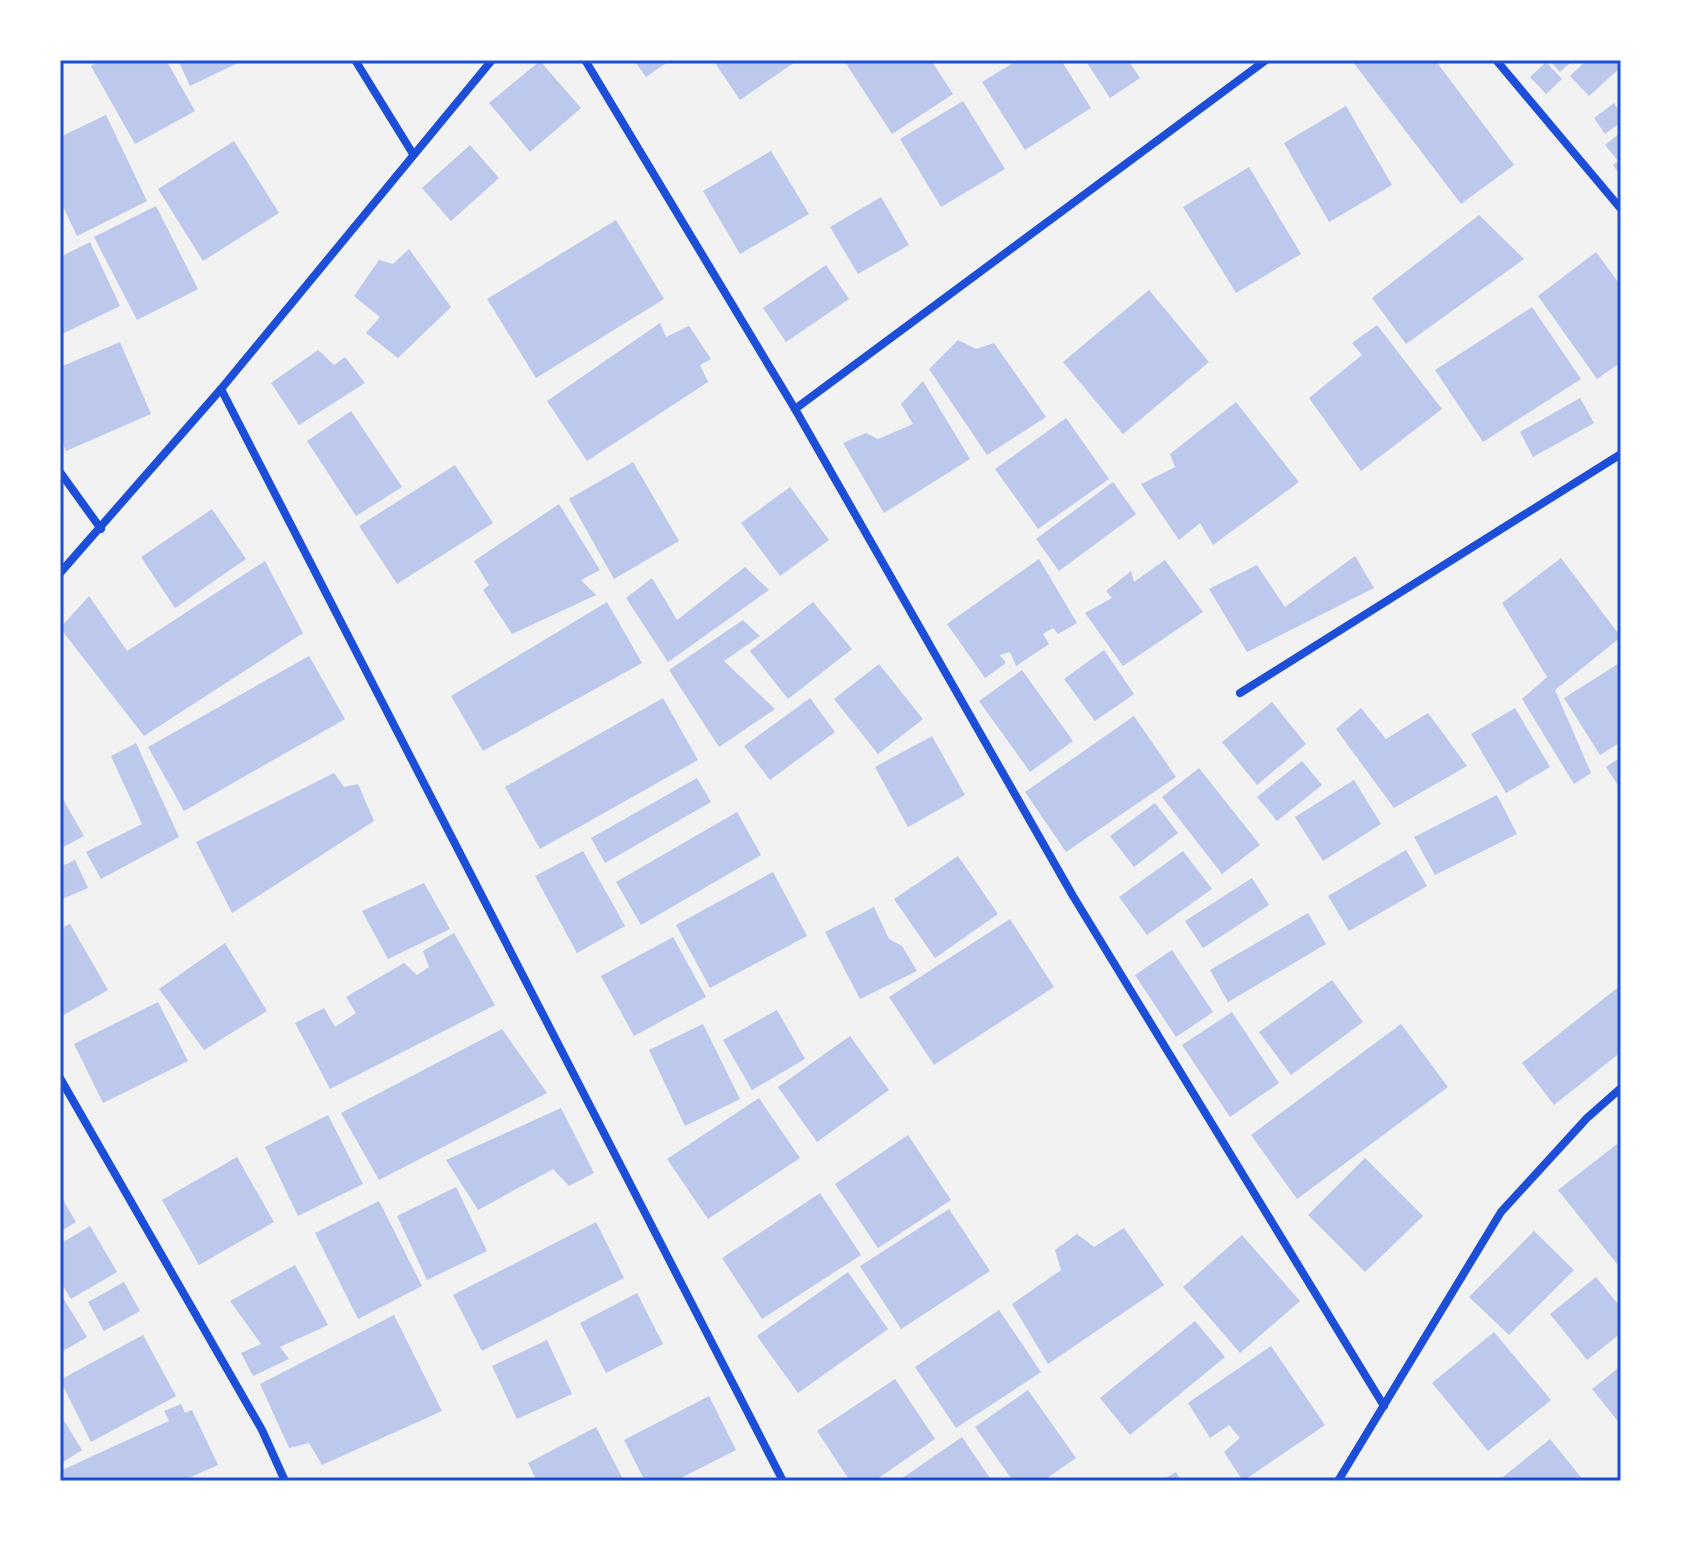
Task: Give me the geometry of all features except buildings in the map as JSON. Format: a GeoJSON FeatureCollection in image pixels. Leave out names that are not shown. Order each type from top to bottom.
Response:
{"type":"FeatureCollection","features":[{"type":"Feature","properties":{"kind":"street"},"geometry":{"type":"LineString","coordinates":[[355,60],[413,154]]}},
{"type":"Feature","properties":{"kind":"street"},"geometry":{"type":"LineString","coordinates":[[60,573],[221,389],[492,60]]}},
{"type":"Feature","properties":{"kind":"street"},"geometry":{"type":"LineString","coordinates":[[585,60],[795,409],[1073,896],[1384,1406]]}},
{"type":"Feature","properties":{"kind":"street"},"geometry":{"type":"LineString","coordinates":[[795,409],[1266,60]]}},
{"type":"Feature","properties":{"kind":"street"},"geometry":{"type":"LineString","coordinates":[[1496,60],[1621,209]]}},
{"type":"Feature","properties":{"kind":"street"},"geometry":{"type":"LineString","coordinates":[[221,389],[783,1481]]}},
{"type":"Feature","properties":{"kind":"street"},"geometry":{"type":"LineString","coordinates":[[1240,693],[1621,454]]}},
{"type":"Feature","properties":{"kind":"street"},"geometry":{"type":"LineString","coordinates":[[60,472],[101,529]]}},
{"type":"Feature","properties":{"kind":"street"},"geometry":{"type":"LineString","coordinates":[[60,1078],[262,1430],[285,1481]]}},
{"type":"Feature","properties":{"kind":"street"},"geometry":{"type":"LineString","coordinates":[[1338,1481],[1501,1212],[1587,1118],[1621,1088]]}}]}
